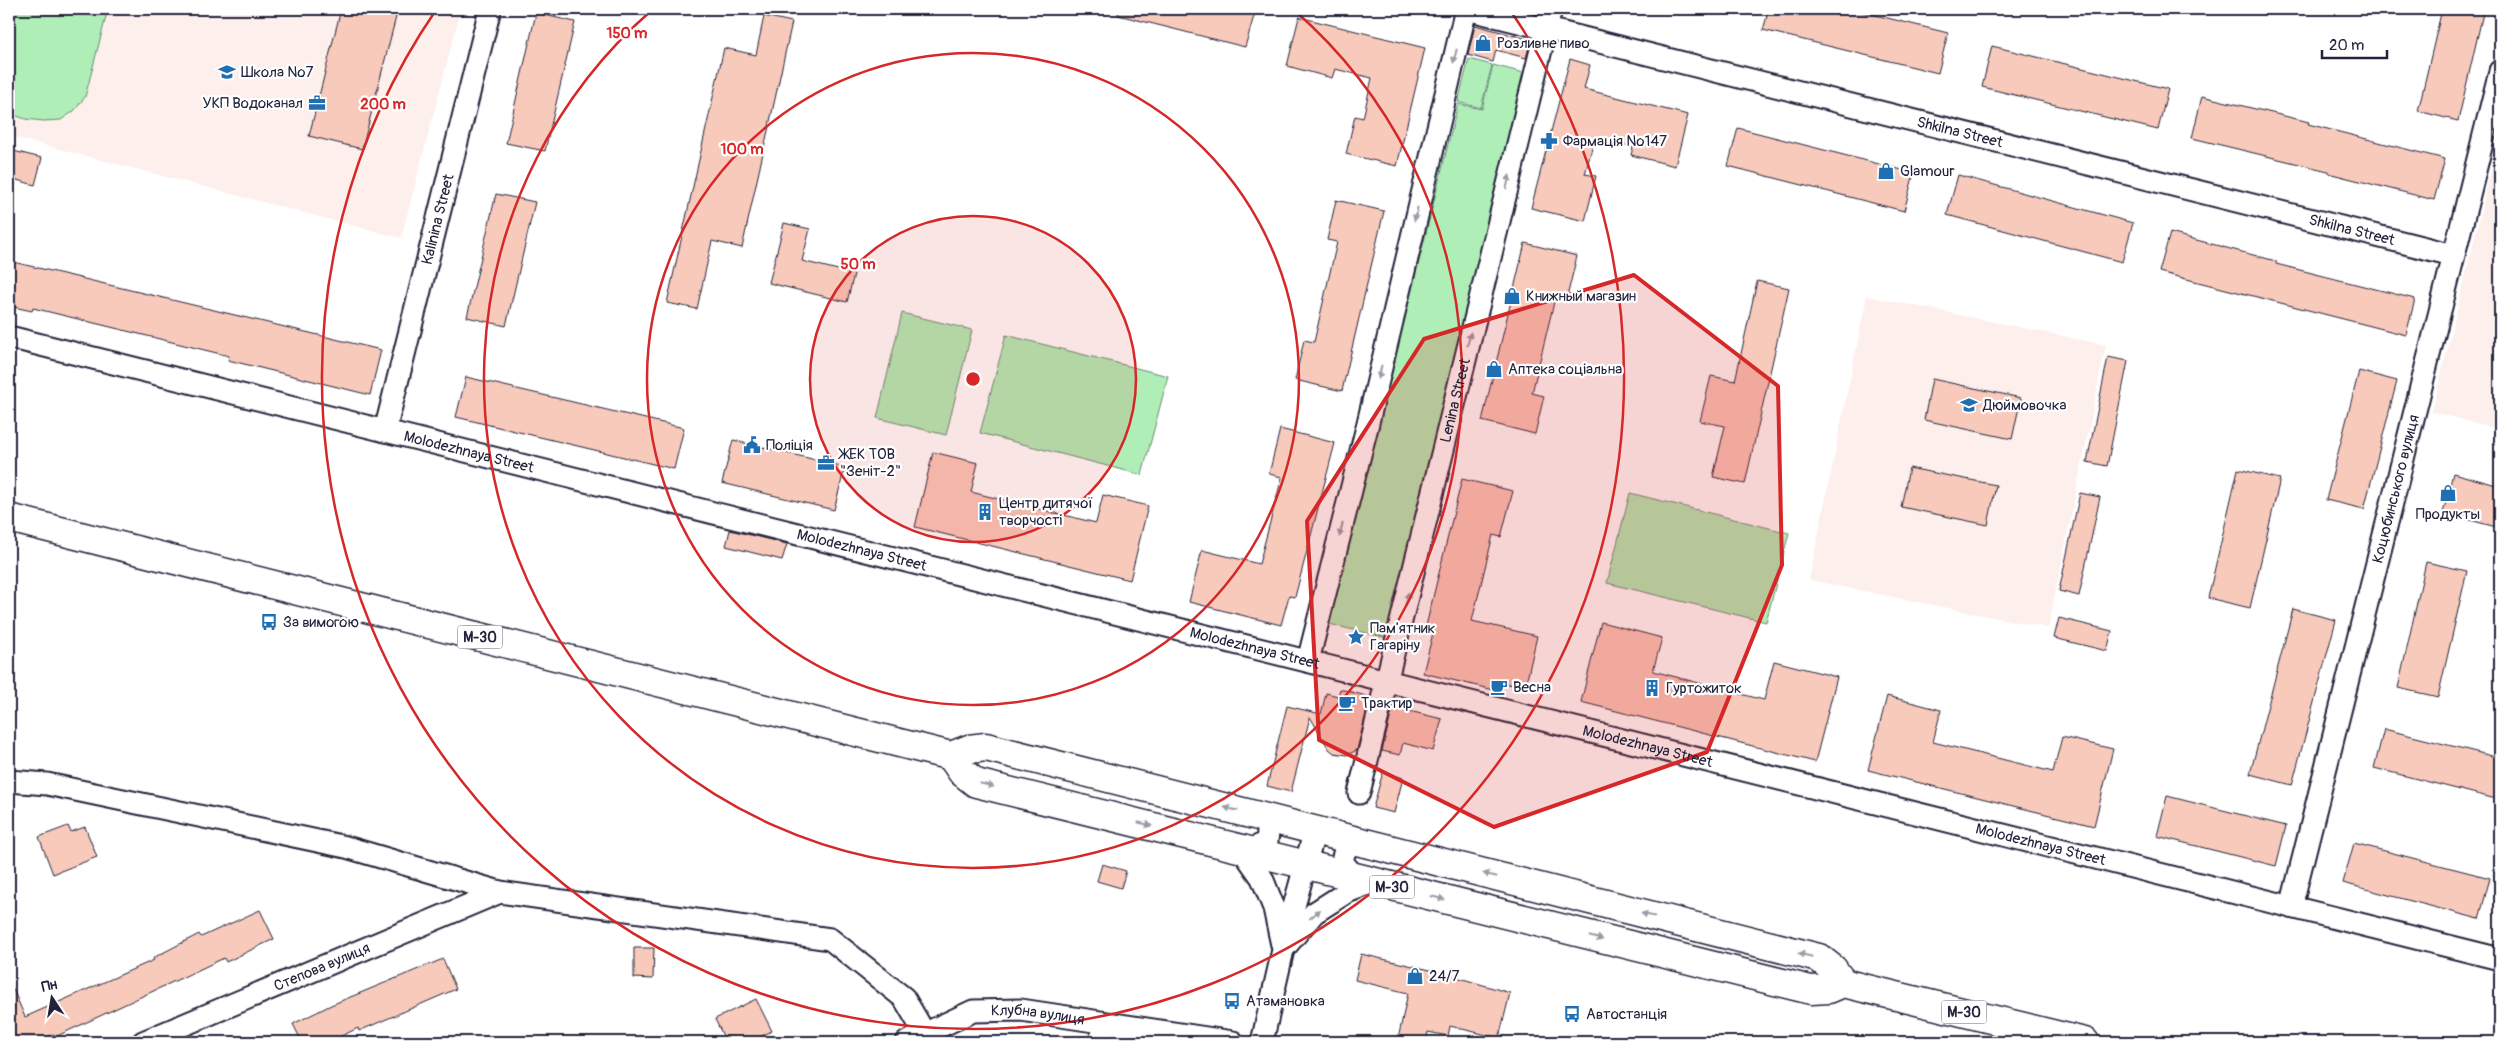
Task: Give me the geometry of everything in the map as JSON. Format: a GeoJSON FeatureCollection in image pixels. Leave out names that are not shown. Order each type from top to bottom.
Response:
{"type":"FeatureCollection","features":[{"type":"Feature","properties":{"kind":"highway","name":"М-30"},"geometry":{"type":"LineString","coordinates":[[9,518],[951,756],[969,749],[986,747],[1364,842],[1819,958],[1833,969],[1843,983]]}},
{"type":"Feature","properties":{"kind":"highway","name":"М-30"},"geometry":{"type":"LineString","coordinates":[[951,756],[962,772],[976,782],[1305,865],[1811,990],[1829,989],[1843,983],[2085,1042]]}},
{"type":"Feature","properties":{"kind":"street","name":"Kalinina Street"},"geometry":{"type":"LineString","coordinates":[[385,431],[490,9]]}},
{"type":"Feature","properties":{"kind":"street","name":"Shkilna Street"},"geometry":{"type":"LineString","coordinates":[[1466,9],[1548,19],[2453,254]]}},
{"type":"Feature","properties":{"kind":"street"},"geometry":{"type":"LineString","coordinates":[[1308,661],[1367,427],[1466,9]]}},
{"type":"Feature","properties":{"kind":"street","name":"Lenina Street"},"geometry":{"type":"LineString","coordinates":[[1359,793],[1388,681],[1548,19]]}},
{"type":"Feature","properties":{"kind":"street","name":"Коцюбинського вулиця"},"geometry":{"type":"LineString","coordinates":[[2291,907],[2500,71]]}},
{"type":"Feature","properties":{"kind":"street","name":"Molodezhnaya Street"},"geometry":{"type":"LineString","coordinates":[[9,337],[2500,959]]}},
{"type":"Feature","properties":{"kind":"street"},"geometry":{"type":"LineString","coordinates":[[9,781],[47,784],[346,847],[500,892],[830,939],[904,998],[916,1038]]}},
{"type":"Feature","properties":{"kind":"street"},"geometry":{"type":"LineString","coordinates":[[1260,816],[1267,823],[1269,830],[1267,841],[1246,850],[1262,878],[1271,900],[1283,950]]}},
{"type":"Feature","properties":{"kind":"street"},"geometry":{"type":"LineString","coordinates":[[1262,1042],[1283,950],[1315,830]]}},
{"type":"Feature","properties":{"kind":"street"},"geometry":{"type":"LineString","coordinates":[[1283,950],[1314,913],[1365,880],[1342,862],[1345,849],[1354,844],[1364,842]]}},
{"type":"Feature","properties":{"kind":"street","name":"Степова вулиця"},"geometry":{"type":"LineString","coordinates":[[143,1042],[500,892]]}},
{"type":"Feature","properties":{"kind":"street","name":"Клубна вулиця"},"geometry":{"type":"LineString","coordinates":[[916,1038],[973,1011],[1021,1010],[1102,1033],[1233,1042]]}},
{"type":"Feature","properties":{"kind":"highlighted area"},"geometry":{"type":"Polygon","coordinates":[[[1634,275],[1778,386],[1782,565],[1707,752],[1494,827],[1319,740],[1307,521],[1424,339],[1634,275]]]}},
{"type":"Feature","properties":{"kind":"shaded area","name":"Школа №7"},"geometry":{"type":"Polygon","coordinates":[[[9,9],[461,9],[401,238],[9,136],[9,9]]]}},
{"type":"Feature","properties":{"kind":"shaded area"},"geometry":{"type":"Polygon","coordinates":[[[2500,134],[2500,429],[2432,412],[2500,134]]]}},
{"type":"Feature","properties":{"kind":"shaded area","name":"Дюймовочка"},"geometry":{"type":"Polygon","coordinates":[[[1867,296],[2106,345],[2048,628],[1809,580],[1867,296]]]}},
{"type":"Feature","properties":{"kind":"green space"},"geometry":{"type":"Polygon","coordinates":[[[9,9],[108,9],[85,97],[74,111],[61,120],[25,119],[9,113],[9,9]]]}},
{"type":"Feature","properties":{"kind":"green space"},"geometry":{"type":"Polygon","coordinates":[[[1469,59],[1492,65],[1481,108],[1458,102],[1469,59]]]}},
{"type":"Feature","properties":{"kind":"green space"},"geometry":{"type":"Polygon","coordinates":[[[1493,65],[1528,74],[1387,638],[1329,624],[1458,104],[1482,109],[1493,65]]]}},
{"type":"Feature","properties":{"kind":"green space"},"geometry":{"type":"Polygon","coordinates":[[[902,313],[972,330],[946,435],[877,418],[902,313]]]}},
{"type":"Feature","properties":{"kind":"green space"},"geometry":{"type":"Polygon","coordinates":[[[1006,335],[1168,376],[1142,475],[980,433],[1006,335]]]}},
{"type":"Feature","properties":{"kind":"green space"},"geometry":{"type":"Polygon","coordinates":[[[1630,493],[1789,533],[1766,622],[1607,583],[1630,493]]]}},
{"type":"Feature","properties":{"kind":"building"},"geometry":{"type":"Polygon","coordinates":[[[341,9],[398,9],[362,149],[309,136],[341,9]]]}},
{"type":"Feature","properties":{"kind":"building"},"geometry":{"type":"Polygon","coordinates":[[[1119,9],[1256,9],[1245,47],[1118,15],[1119,9]]]}},
{"type":"Feature","properties":{"kind":"building"},"geometry":{"type":"Polygon","coordinates":[[[1769,9],[1851,9],[1948,33],[1938,73],[1763,30],[1769,9]]]}},
{"type":"Feature","properties":{"kind":"building"},"geometry":{"type":"Polygon","coordinates":[[[2442,9],[2484,9],[2458,121],[2418,111],[2442,9]]]}},
{"type":"Feature","properties":{"kind":"building"},"geometry":{"type":"Polygon","coordinates":[[[536,13],[575,22],[545,151],[506,143],[536,13]]]}},
{"type":"Feature","properties":{"kind":"building"},"geometry":{"type":"Polygon","coordinates":[[[764,16],[792,22],[742,248],[712,241],[697,309],[667,303],[724,48],[756,55],[764,16]]]}},
{"type":"Feature","properties":{"kind":"building"},"geometry":{"type":"Polygon","coordinates":[[[1299,17],[1425,48],[1397,166],[1346,154],[1355,116],[1363,118],[1372,78],[1335,69],[1332,78],[1287,66],[1299,17]]]}},
{"type":"Feature","properties":{"kind":"building"},"geometry":{"type":"Polygon","coordinates":[[[1475,25],[1531,40],[1526,58],[1496,50],[1493,62],[1468,55],[1475,25]]]}},
{"type":"Feature","properties":{"kind":"building"},"geometry":{"type":"Polygon","coordinates":[[[1992,46],[2168,89],[2158,130],[1982,87],[1992,46]]]}},
{"type":"Feature","properties":{"kind":"building"},"geometry":{"type":"Polygon","coordinates":[[[1570,59],[1590,65],[1584,89],[1688,115],[1675,166],[1631,155],[1633,147],[1595,137],[1585,174],[1596,176],[1585,221],[1531,208],[1570,59]]]}},
{"type":"Feature","properties":{"kind":"building"},"geometry":{"type":"Polygon","coordinates":[[[2202,96],[2309,122],[2308,124],[2445,159],[2434,200],[2328,173],[2328,171],[2192,138],[2202,96]]]}},
{"type":"Feature","properties":{"kind":"building"},"geometry":{"type":"Polygon","coordinates":[[[1738,128],[1914,173],[1904,211],[1728,166],[1738,128]]]}},
{"type":"Feature","properties":{"kind":"building"},"geometry":{"type":"Polygon","coordinates":[[[9,150],[42,158],[35,185],[9,178],[9,150]]]}},
{"type":"Feature","properties":{"kind":"building"},"geometry":{"type":"Polygon","coordinates":[[[1958,175],[2133,223],[2122,262],[1947,215],[1958,175]]]}},
{"type":"Feature","properties":{"kind":"building"},"geometry":{"type":"Polygon","coordinates":[[[496,194],[535,202],[506,326],[467,317],[496,194]]]}},
{"type":"Feature","properties":{"kind":"building"},"geometry":{"type":"Polygon","coordinates":[[[1336,200],[1384,211],[1342,391],[1295,380],[1304,340],[1314,342],[1337,242],[1327,240],[1336,200]]]}},
{"type":"Feature","properties":{"kind":"building"},"geometry":{"type":"Polygon","coordinates":[[[784,223],[810,229],[802,261],[854,274],[847,302],[769,283],[784,223]]]}},
{"type":"Feature","properties":{"kind":"building"},"geometry":{"type":"Polygon","coordinates":[[[2170,233],[2276,261],[2276,264],[2415,299],[2406,335],[2159,272],[2170,233]]]}},
{"type":"Feature","properties":{"kind":"building"},"geometry":{"type":"Polygon","coordinates":[[[1525,243],[1577,256],[1567,297],[1556,294],[1532,393],[1544,396],[1535,434],[1482,421],[1525,243]]]}},
{"type":"Feature","properties":{"kind":"building"},"geometry":{"type":"Polygon","coordinates":[[[9,261],[381,350],[370,395],[228,360],[229,356],[33,308],[32,311],[9,306],[9,261]]]}},
{"type":"Feature","properties":{"kind":"building"},"geometry":{"type":"Polygon","coordinates":[[[1757,281],[1789,288],[1745,484],[1713,477],[1725,426],[1700,421],[1711,376],[1735,381],[1757,281]]]}},
{"type":"Feature","properties":{"kind":"building"},"geometry":{"type":"Polygon","coordinates":[[[2108,357],[2128,361],[2107,466],[2087,462],[2108,357]]]}},
{"type":"Feature","properties":{"kind":"building"},"geometry":{"type":"Polygon","coordinates":[[[2359,371],[2397,381],[2364,509],[2326,500],[2359,371]]]}},
{"type":"Feature","properties":{"kind":"building"},"geometry":{"type":"Polygon","coordinates":[[[466,377],[684,428],[674,469],[456,417],[466,377]]]}},
{"type":"Feature","properties":{"kind":"building"},"geometry":{"type":"Polygon","coordinates":[[[1932,379],[2021,398],[2012,439],[1924,420],[1932,379]]]}},
{"type":"Feature","properties":{"kind":"building"},"geometry":{"type":"Polygon","coordinates":[[[1280,429],[1335,443],[1295,597],[1289,596],[1281,625],[1189,602],[1202,550],[1259,564],[1282,477],[1269,474],[1280,429]]]}},
{"type":"Feature","properties":{"kind":"building"},"geometry":{"type":"Polygon","coordinates":[[[733,440],[845,467],[834,510],[722,483],[733,440]]]}},
{"type":"Feature","properties":{"kind":"building","name":"Центр дитячої творчості"},"geometry":{"type":"Polygon","coordinates":[[[933,452],[978,463],[971,492],[1096,523],[1103,495],[1148,506],[1130,580],[915,527],[933,452]]]}},
{"type":"Feature","properties":{"kind":"building"},"geometry":{"type":"Polygon","coordinates":[[[1909,468],[1996,485],[1988,525],[1901,507],[1909,468]]]}},
{"type":"Feature","properties":{"kind":"building"},"geometry":{"type":"Polygon","coordinates":[[[2238,469],[2280,479],[2250,608],[2208,598],[2238,469]]]}},
{"type":"Feature","properties":{"kind":"building"},"geometry":{"type":"Polygon","coordinates":[[[2453,473],[2500,486],[2500,528],[2443,513],[2453,473]]]}},
{"type":"Feature","properties":{"kind":"building"},"geometry":{"type":"Polygon","coordinates":[[[1462,479],[1513,491],[1501,537],[1493,535],[1472,621],[1537,636],[1525,688],[1500,682],[1498,691],[1423,673],[1434,629],[1426,626],[1462,479]]]}},
{"type":"Feature","properties":{"kind":"building"},"geometry":{"type":"Polygon","coordinates":[[[2080,493],[2100,497],[2079,596],[2059,591],[2080,493]]]}},
{"type":"Feature","properties":{"kind":"building"},"geometry":{"type":"Polygon","coordinates":[[[730,530],[787,544],[782,560],[726,546],[730,530]]]}},
{"type":"Feature","properties":{"kind":"building"},"geometry":{"type":"Polygon","coordinates":[[[2426,562],[2467,571],[2438,697],[2398,688],[2426,562]]]}},
{"type":"Feature","properties":{"kind":"building"},"geometry":{"type":"Polygon","coordinates":[[[2293,609],[2336,620],[2292,785],[2250,774],[2293,609]]]}},
{"type":"Feature","properties":{"kind":"building"},"geometry":{"type":"Polygon","coordinates":[[[2059,618],[2112,631],[2107,651],[2054,638],[2059,618]]]}},
{"type":"Feature","properties":{"kind":"building","name":"Гуртожиток"},"geometry":{"type":"Polygon","coordinates":[[[1601,622],[1662,638],[1653,671],[1764,700],[1774,661],[1837,677],[1815,762],[1581,702],[1601,622]]]}},
{"type":"Feature","properties":{"kind":"building"},"geometry":{"type":"Polygon","coordinates":[[[1340,689],[1370,697],[1357,750],[1347,755],[1334,753],[1329,749],[1310,717],[1291,792],[1267,786],[1287,706],[1321,714],[1326,693],[1338,696],[1340,689]]]}},
{"type":"Feature","properties":{"kind":"building"},"geometry":{"type":"Polygon","coordinates":[[[1887,696],[1941,710],[1933,742],[2053,772],[2062,737],[2113,749],[2094,826],[1868,770],[1887,696]]]}},
{"type":"Feature","properties":{"kind":"building"},"geometry":{"type":"Polygon","coordinates":[[[1393,707],[1442,719],[1433,751],[1403,743],[1400,755],[1382,751],[1393,707]]]}},
{"type":"Feature","properties":{"kind":"building"},"geometry":{"type":"Polygon","coordinates":[[[2384,729],[2500,758],[2500,800],[2374,768],[2384,729]]]}},
{"type":"Feature","properties":{"kind":"building"},"geometry":{"type":"Polygon","coordinates":[[[1383,772],[1403,778],[1394,813],[1373,808],[1383,772]]]}},
{"type":"Feature","properties":{"kind":"building"},"geometry":{"type":"Polygon","coordinates":[[[2167,796],[2286,826],[2276,866],[2157,836],[2167,796]]]}},
{"type":"Feature","properties":{"kind":"building"},"geometry":{"type":"Polygon","coordinates":[[[68,826],[71,832],[85,827],[97,857],[53,874],[39,837],[68,826]]]}},
{"type":"Feature","properties":{"kind":"building"},"geometry":{"type":"Polygon","coordinates":[[[2354,843],[2490,878],[2479,919],[2343,883],[2354,843]]]}},
{"type":"Feature","properties":{"kind":"building"},"geometry":{"type":"Polygon","coordinates":[[[1102,864],[1126,871],[1121,888],[1097,881],[1102,864]]]}},
{"type":"Feature","properties":{"kind":"building"},"geometry":{"type":"Polygon","coordinates":[[[260,910],[274,939],[226,962],[224,958],[55,1037],[54,1034],[34,1042],[9,1042],[9,980],[25,1017],[154,960],[153,958],[199,934],[201,937],[260,910]]]}},
{"type":"Feature","properties":{"kind":"building"},"geometry":{"type":"Polygon","coordinates":[[[634,948],[654,948],[653,979],[634,978],[634,948]]]}},
{"type":"Feature","properties":{"kind":"building"},"geometry":{"type":"Polygon","coordinates":[[[1361,954],[1443,973],[1510,993],[1499,1038],[1450,1026],[1448,1036],[1428,1032],[1426,1042],[1398,1039],[1408,993],[1355,980],[1361,954]]]}},
{"type":"Feature","properties":{"kind":"building"},"geometry":{"type":"Polygon","coordinates":[[[443,959],[456,989],[359,1031],[358,1028],[329,1042],[302,1042],[293,1024],[331,1005],[443,959]]]}},
{"type":"Feature","properties":{"kind":"building"},"geometry":{"type":"Polygon","coordinates":[[[756,999],[772,1031],[749,1042],[726,1042],[715,1019],[756,999]]]}},
{"type":"Feature","properties":{"kind":"place","name":"Розливне пиво"},"geometry":{"type":"Point","coordinates":[1483,43]}},
{"type":"Feature","properties":{"kind":"place","name":"Школа №7"},"geometry":{"type":"Point","coordinates":[227,72]}},
{"type":"Feature","properties":{"kind":"place","name":"УКП Водоканал"},"geometry":{"type":"Point","coordinates":[317,103]}},
{"type":"Feature","properties":{"kind":"place","name":"Фармація №147"},"geometry":{"type":"Point","coordinates":[1549,141]}},
{"type":"Feature","properties":{"kind":"place","name":"Glamour"},"geometry":{"type":"Point","coordinates":[1886,171]}},
{"type":"Feature","properties":{"kind":"place","name":"Книжный магазин"},"geometry":{"type":"Point","coordinates":[1512,296]}},
{"type":"Feature","properties":{"kind":"place","name":"Аптека соціальна"},"geometry":{"type":"Point","coordinates":[1494,369]}},
{"type":"Feature","properties":{"kind":"place","name":"Дюймовочка"},"geometry":{"type":"Point","coordinates":[1969,405]}},
{"type":"Feature","properties":{"kind":"place","name":"Поліція"},"geometry":{"type":"Point","coordinates":[752,445]}},
{"type":"Feature","properties":{"kind":"place","name":"ЖЕК ТОВ \"Зеніт-2\""},"geometry":{"type":"Point","coordinates":[826,463]}},
{"type":"Feature","properties":{"kind":"place","name":"Продукты"},"geometry":{"type":"Point","coordinates":[2448,493]}},
{"type":"Feature","properties":{"kind":"place","name":"Центр дитячої творчості"},"geometry":{"type":"Point","coordinates":[985,512]}},
{"type":"Feature","properties":{"kind":"place","name":"За вимогою"},"geometry":{"type":"Point","coordinates":[269,622]}},
{"type":"Feature","properties":{"kind":"place","name":"Пам'ятник Гагаріну"},"geometry":{"type":"Point","coordinates":[1356,637]}},
{"type":"Feature","properties":{"kind":"place","name":"Весна"},"geometry":{"type":"Point","coordinates":[1499,687]}},
{"type":"Feature","properties":{"kind":"place","name":"Гуртожиток"},"geometry":{"type":"Point","coordinates":[1652,688]}},
{"type":"Feature","properties":{"kind":"place","name":"Трактир"},"geometry":{"type":"Point","coordinates":[1347,703]}},
{"type":"Feature","properties":{"kind":"place","name":"24/7"},"geometry":{"type":"Point","coordinates":[1415,976]}},
{"type":"Feature","properties":{"kind":"place","name":"Атамановка"},"geometry":{"type":"Point","coordinates":[1232,1001]}},
{"type":"Feature","properties":{"kind":"place","name":"Автостанція"},"geometry":{"type":"Point","coordinates":[1572,1014]}}]}
